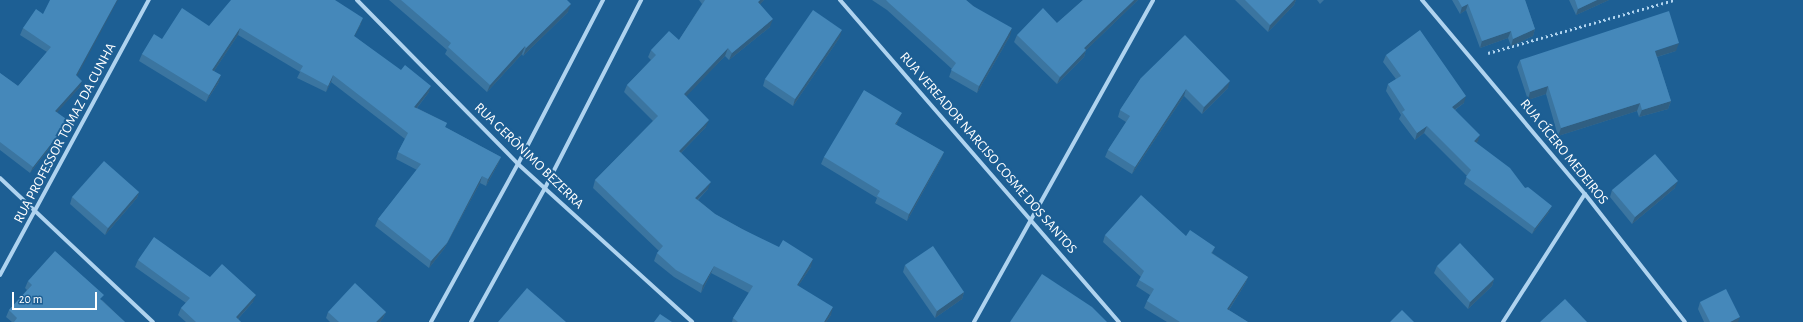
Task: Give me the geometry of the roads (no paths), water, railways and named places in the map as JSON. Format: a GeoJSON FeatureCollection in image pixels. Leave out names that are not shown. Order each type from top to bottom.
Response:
{"type":"FeatureCollection","features":[{"type":"Feature","properties":{"kind":"street","name":"RUA PROFESSOR TOMAZ DA CUNHA"},"geometry":{"type":"LineString","coordinates":[[0,276],[149,0]]}},
{"type":"Feature","properties":{"kind":"street","name":"RUA GERÔNIMO BEZERRA"},"geometry":{"type":"LineString","coordinates":[[357,0],[518,164],[692,322]]}},
{"type":"Feature","properties":{"kind":"street"},"geometry":{"type":"LineString","coordinates":[[431,322],[518,164],[603,0]]}},
{"type":"Feature","properties":{"kind":"street"},"geometry":{"type":"LineString","coordinates":[[471,322],[544,188],[640,0]]}},
{"type":"Feature","properties":{"kind":"street","name":"RUA VEREADOR NARCISO COSME DOS SANTOS"},"geometry":{"type":"LineString","coordinates":[[840,0],[1119,322]]}},
{"type":"Feature","properties":{"kind":"street"},"geometry":{"type":"LineString","coordinates":[[974,322],[1153,0]]}},
{"type":"Feature","properties":{"kind":"street","name":"RUA CÍCERO MEDEIROS"},"geometry":{"type":"LineString","coordinates":[[1422,0],[1585,194],[1685,322]]}},
{"type":"Feature","properties":{"kind":"street"},"geometry":{"type":"LineString","coordinates":[[0,178],[153,322]]}},
{"type":"Feature","properties":{"kind":"street"},"geometry":{"type":"LineString","coordinates":[[1503,322],[1585,194]]}}]}
